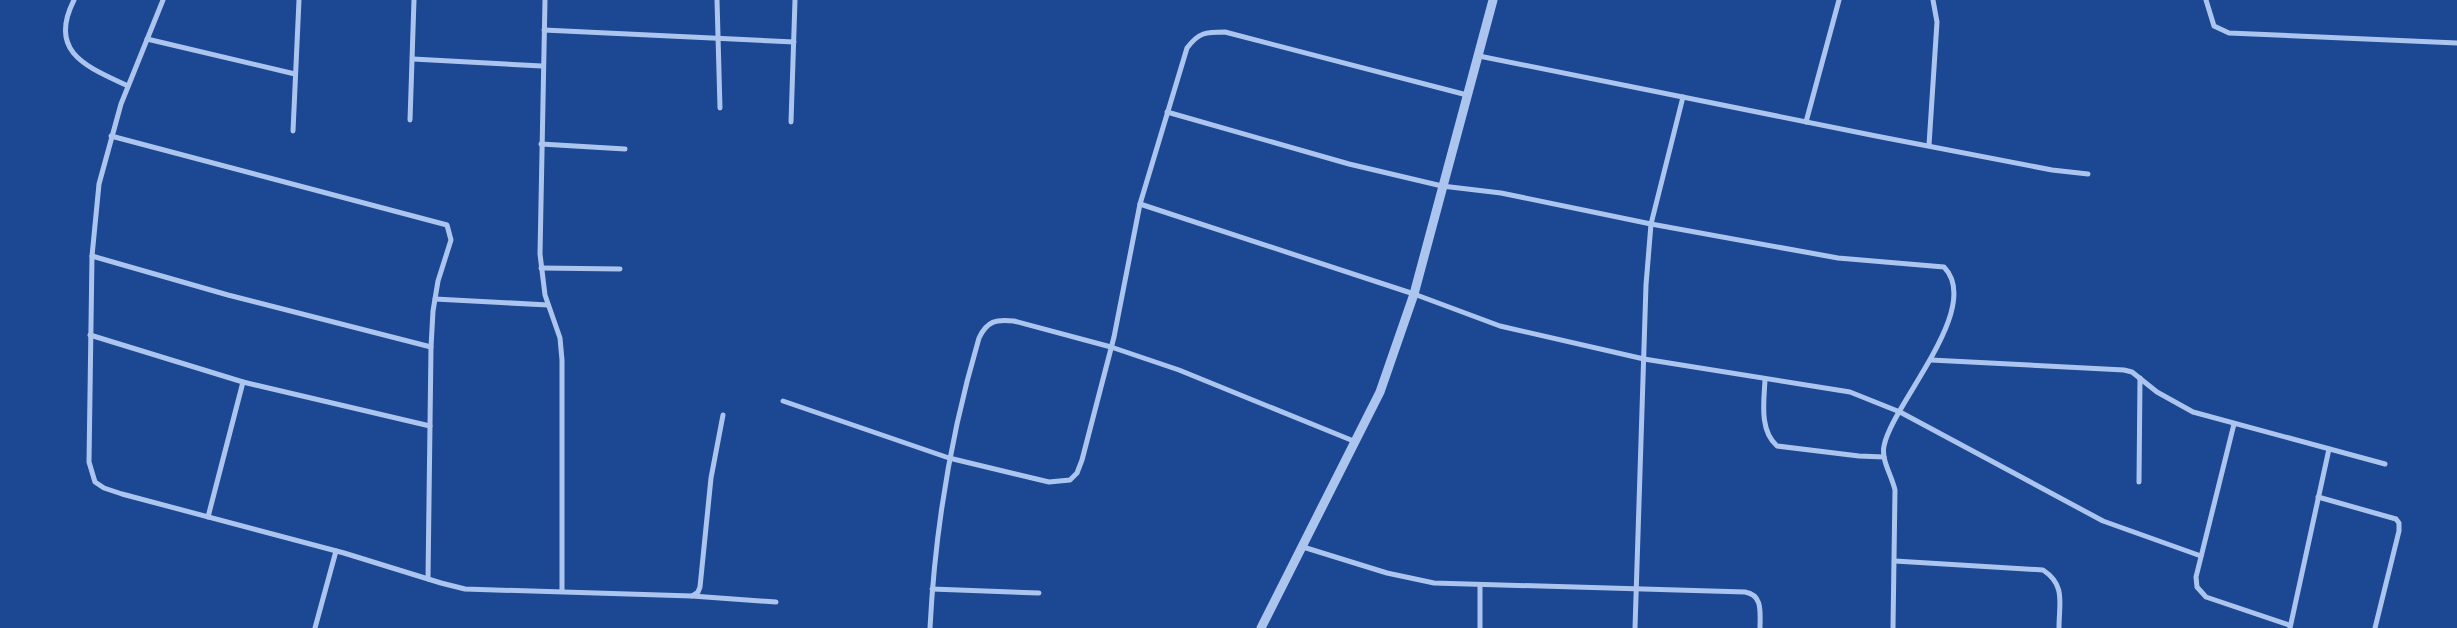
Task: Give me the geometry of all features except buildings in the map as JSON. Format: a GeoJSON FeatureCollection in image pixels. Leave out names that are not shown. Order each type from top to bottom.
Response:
{"type":"FeatureCollection","features":[{"type":"Feature","properties":{"kind":"street"},"geometry":{"type":"LineString","coordinates":[[74,0],[66,18],[67,45],[74,56],[83,63],[128,86]]}},
{"type":"Feature","properties":{"kind":"street"},"geometry":{"type":"LineString","coordinates":[[163,0],[128,86],[111,136],[99,184],[92,256],[90,335],[89,462],[95,482],[104,488],[122,494],[336,551],[428,579],[481,591],[562,590],[776,602]]}},
{"type":"Feature","properties":{"kind":"street"},"geometry":{"type":"LineString","coordinates":[[292,131],[299,0]]}},
{"type":"Feature","properties":{"kind":"street"},"geometry":{"type":"LineString","coordinates":[[410,120],[414,0]]}},
{"type":"Feature","properties":{"kind":"street"},"geometry":{"type":"LineString","coordinates":[[545,0],[542,66],[541,268],[548,305],[560,338],[562,360],[562,590]]}},
{"type":"Feature","properties":{"kind":"street"},"geometry":{"type":"LineString","coordinates":[[717,0],[720,108]]}},
{"type":"Feature","properties":{"kind":"street"},"geometry":{"type":"LineString","coordinates":[[791,122],[795,0]]}},
{"type":"Feature","properties":{"kind":"street"},"geometry":{"type":"LineString","coordinates":[[1261,628],[1380,392],[1414,294],[1493,0]]}},
{"type":"Feature","properties":{"kind":"street"},"geometry":{"type":"LineString","coordinates":[[1806,122],[1840,0]]}},
{"type":"Feature","properties":{"kind":"street"},"geometry":{"type":"LineString","coordinates":[[1928,145],[1937,22],[1932,0]]}},
{"type":"Feature","properties":{"kind":"street"},"geometry":{"type":"LineString","coordinates":[[2206,0],[2214,26],[2229,33],[2457,43]]}},
{"type":"Feature","properties":{"kind":"street"},"geometry":{"type":"LineString","coordinates":[[544,30],[717,40],[794,42]]}},
{"type":"Feature","properties":{"kind":"street"},"geometry":{"type":"LineString","coordinates":[[782,401],[949,458],[1048,482],[1070,480],[1076,473],[1082,460],[1112,347],[1140,204],[1187,48],[1195,37],[1206,32],[1238,34],[1467,95]]}},
{"type":"Feature","properties":{"kind":"street"},"geometry":{"type":"LineString","coordinates":[[147,39],[295,74]]}},
{"type":"Feature","properties":{"kind":"street"},"geometry":{"type":"LineString","coordinates":[[1479,56],[2052,170],[2088,174]]}},
{"type":"Feature","properties":{"kind":"street"},"geometry":{"type":"LineString","coordinates":[[413,58],[542,66]]}},
{"type":"Feature","properties":{"kind":"street"},"geometry":{"type":"LineString","coordinates":[[1635,628],[1646,285],[1651,224],[1683,96]]}},
{"type":"Feature","properties":{"kind":"street"},"geometry":{"type":"LineString","coordinates":[[1168,112],[1349,164],[1442,186],[1501,193],[1651,224],[1838,258],[1944,267],[1950,274],[1954,291],[1948,317],[1931,360],[1887,435],[1883,447],[1884,457],[1892,476],[1895,490],[1893,628]]}},
{"type":"Feature","properties":{"kind":"street"},"geometry":{"type":"LineString","coordinates":[[111,136],[447,226],[451,240],[435,299],[431,347],[428,579]]}},
{"type":"Feature","properties":{"kind":"street"},"geometry":{"type":"LineString","coordinates":[[541,144],[625,150]]}},
{"type":"Feature","properties":{"kind":"street"},"geometry":{"type":"LineString","coordinates":[[1140,204],[1414,294],[1500,326],[1644,359],[1765,380],[1850,392],[1900,412],[2103,521],[2201,556]]}},
{"type":"Feature","properties":{"kind":"street"},"geometry":{"type":"LineString","coordinates":[[92,256],[431,347]]}},
{"type":"Feature","properties":{"kind":"street"},"geometry":{"type":"LineString","coordinates":[[541,268],[620,269]]}},
{"type":"Feature","properties":{"kind":"street"},"geometry":{"type":"LineString","coordinates":[[435,299],[548,305]]}},
{"type":"Feature","properties":{"kind":"street"},"geometry":{"type":"LineString","coordinates":[[930,628],[935,550],[949,458],[979,338],[984,328],[992,321],[1000,319],[1014,321],[1112,347],[1197,377],[1356,442]]}},
{"type":"Feature","properties":{"kind":"street"},"geometry":{"type":"LineString","coordinates":[[90,335],[243,382],[430,426]]}},
{"type":"Feature","properties":{"kind":"street"},"geometry":{"type":"LineString","coordinates":[[1931,360],[2092,366],[2124,370],[2140,378],[2157,392],[2193,412],[2385,464]]}},
{"type":"Feature","properties":{"kind":"street"},"geometry":{"type":"LineString","coordinates":[[2139,482],[2140,378]]}},
{"type":"Feature","properties":{"kind":"street"},"geometry":{"type":"LineString","coordinates":[[1765,380],[1766,431],[1770,440],[1777,446],[1859,456],[1884,457]]}},
{"type":"Feature","properties":{"kind":"street"},"geometry":{"type":"LineString","coordinates":[[208,517],[243,382]]}},
{"type":"Feature","properties":{"kind":"street"},"geometry":{"type":"LineString","coordinates":[[692,596],[698,592],[700,587],[711,478],[723,415]]}},
{"type":"Feature","properties":{"kind":"street"},"geometry":{"type":"LineString","coordinates":[[2234,424],[2196,577],[2197,587],[2206,597],[2289,627],[2329,449]]}},
{"type":"Feature","properties":{"kind":"street"},"geometry":{"type":"LineString","coordinates":[[2318,497],[2396,519],[2399,523],[2399,531],[2375,628]]}},
{"type":"Feature","properties":{"kind":"street"},"geometry":{"type":"LineString","coordinates":[[1302,547],[1416,580],[1480,585],[1753,593],[1758,598],[1760,628]]}},
{"type":"Feature","properties":{"kind":"street"},"geometry":{"type":"LineString","coordinates":[[315,628],[336,551]]}},
{"type":"Feature","properties":{"kind":"street"},"geometry":{"type":"LineString","coordinates":[[1895,561],[2043,570],[2054,578],[2060,590],[2059,628]]}},
{"type":"Feature","properties":{"kind":"street"},"geometry":{"type":"LineString","coordinates":[[1480,585],[1480,628]]}},
{"type":"Feature","properties":{"kind":"street"},"geometry":{"type":"LineString","coordinates":[[932,589],[1040,592]]}}]}
